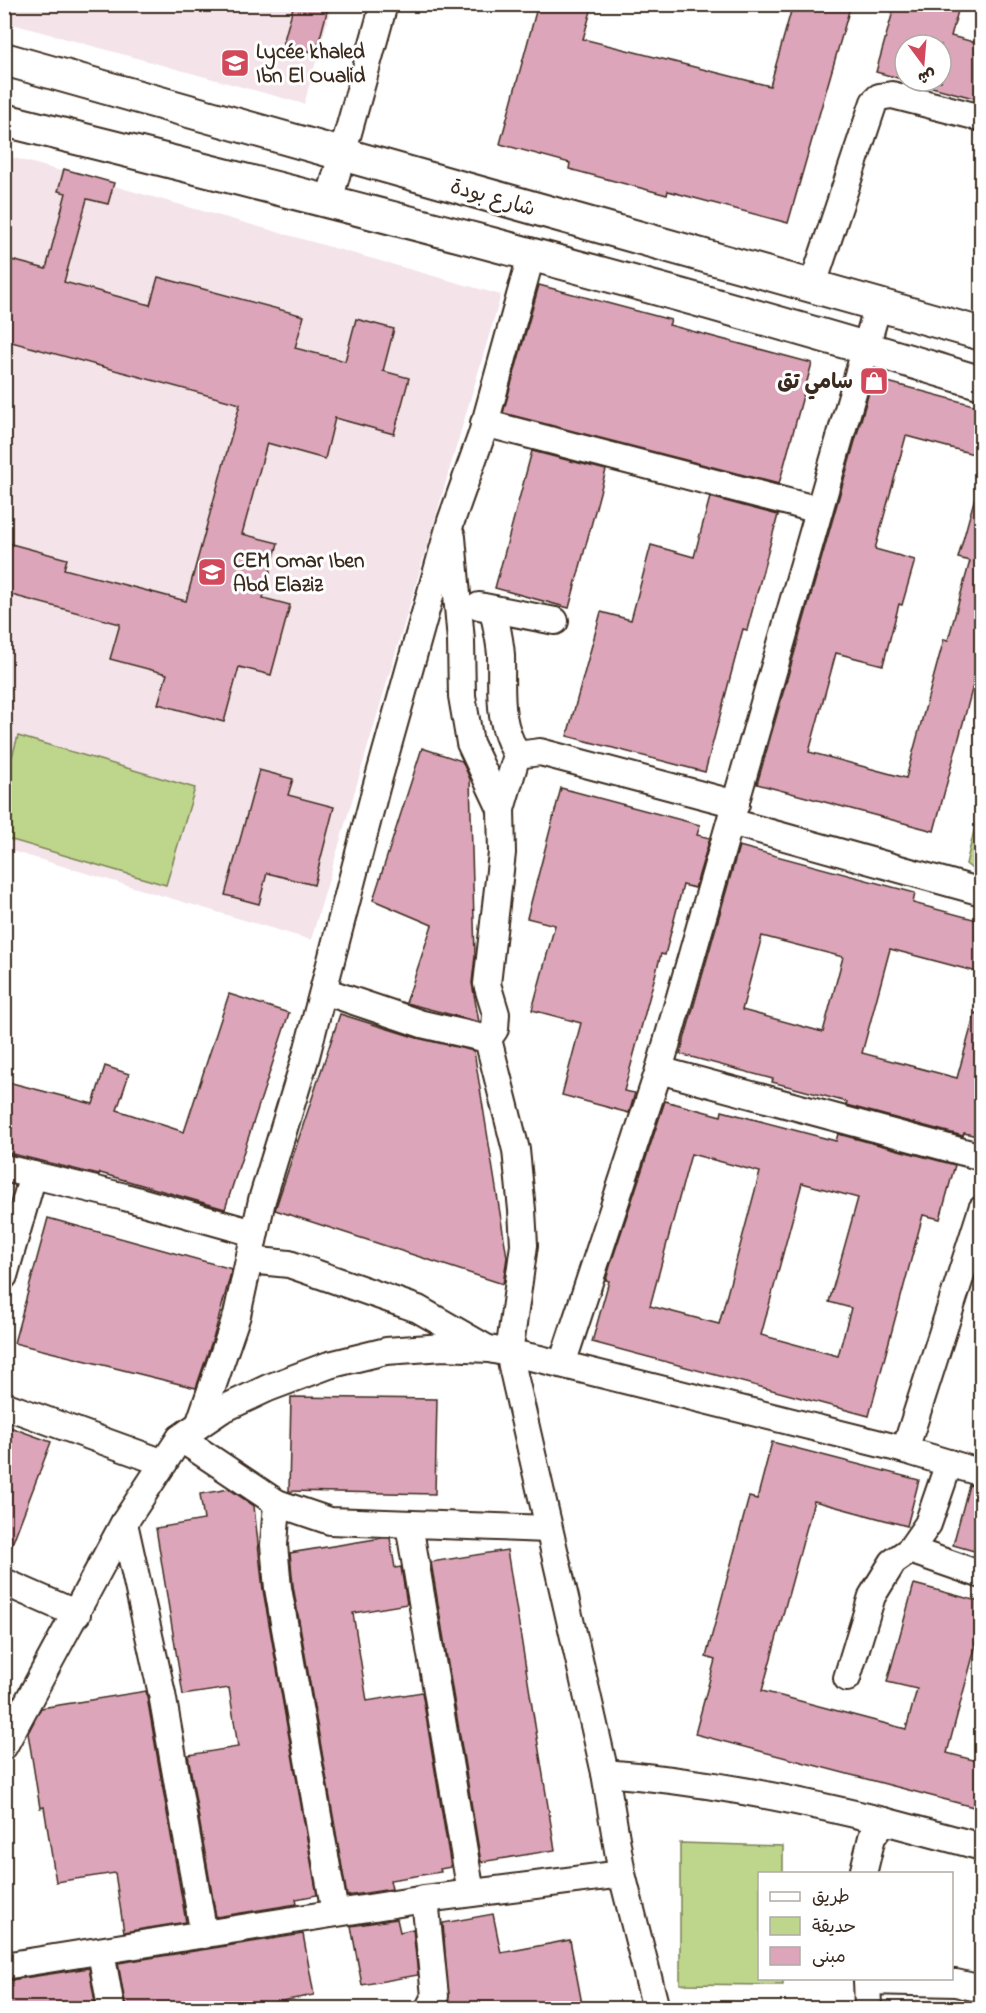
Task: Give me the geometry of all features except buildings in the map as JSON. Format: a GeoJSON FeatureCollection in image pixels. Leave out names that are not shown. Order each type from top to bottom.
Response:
{"type":"FeatureCollection","features":[{"type":"Feature","properties":{"kind":"street"},"geometry":{"type":"LineString","coordinates":[[329,201],[384,4]]}},
{"type":"Feature","properties":{"kind":"street","name":"شارع بودة"},"geometry":{"type":"LineString","coordinates":[[4,59],[981,334]]}},
{"type":"Feature","properties":{"kind":"street"},"geometry":{"type":"LineString","coordinates":[[812,286],[874,102],[879,97],[892,94],[981,118]]}},
{"type":"Feature","properties":{"kind":"street"},"geometry":{"type":"LineString","coordinates":[[4,120],[329,201],[867,348],[981,383]]}},
{"type":"Feature","properties":{"kind":"street"},"geometry":{"type":"LineString","coordinates":[[190,1432],[237,1315],[254,1233],[324,991],[379,777],[451,521],[484,423],[531,256]]}},
{"type":"Feature","properties":{"kind":"street"},"geometry":{"type":"LineString","coordinates":[[562,1364],[659,1070],[878,305]]}},
{"type":"Feature","properties":{"kind":"street"},"geometry":{"type":"LineString","coordinates":[[484,423],[819,510]]}},
{"type":"Feature","properties":{"kind":"street"},"geometry":{"type":"LineString","coordinates":[[451,521],[458,602],[462,696],[470,743],[501,808]]}},
{"type":"Feature","properties":{"kind":"street"},"geometry":{"type":"LineString","coordinates":[[458,602],[555,621]]}},
{"type":"Feature","properties":{"kind":"street"},"geometry":{"type":"LineString","coordinates":[[494,609],[501,653],[500,710],[506,736],[517,756],[501,808],[502,853],[487,984],[496,1014],[495,1029],[488,1039],[516,1150],[524,1245],[499,1351],[548,1529],[605,1773],[621,1874],[656,2006]]}},
{"type":"Feature","properties":{"kind":"street"},"geometry":{"type":"LineString","coordinates":[[517,756],[540,752],[981,892]]}},
{"type":"Feature","properties":{"kind":"street"},"geometry":{"type":"LineString","coordinates":[[324,991],[422,1024],[488,1039]]}},
{"type":"Feature","properties":{"kind":"street"},"geometry":{"type":"LineString","coordinates":[[659,1070],[981,1157]]}},
{"type":"Feature","properties":{"kind":"street"},"geometry":{"type":"LineString","coordinates":[[4,1168],[254,1233]]}},
{"type":"Feature","properties":{"kind":"street"},"geometry":{"type":"LineString","coordinates":[[4,1276],[33,1175]]}},
{"type":"Feature","properties":{"kind":"street"},"geometry":{"type":"LineString","coordinates":[[905,1450],[981,1209]]}},
{"type":"Feature","properties":{"kind":"street"},"geometry":{"type":"LineString","coordinates":[[249,1260],[289,1264],[418,1309],[499,1351]]}},
{"type":"Feature","properties":{"kind":"street"},"geometry":{"type":"LineString","coordinates":[[4,1746],[124,1523],[164,1463],[190,1432],[222,1410],[268,1388],[329,1365],[386,1351],[444,1347],[499,1351],[562,1364],[905,1450],[981,1473]]}},
{"type":"Feature","properties":{"kind":"street"},"geometry":{"type":"LineString","coordinates":[[4,1405],[164,1463]]}},
{"type":"Feature","properties":{"kind":"street"},"geometry":{"type":"LineString","coordinates":[[190,1432],[277,1503],[330,1521],[548,1529]]}},
{"type":"Feature","properties":{"kind":"street"},"geometry":{"type":"LineString","coordinates":[[847,1678],[872,1596],[893,1562],[910,1550],[928,1524],[949,1464]]}},
{"type":"Feature","properties":{"kind":"street"},"geometry":{"type":"LineString","coordinates":[[277,1503],[274,1545],[278,1588],[335,1913]]}},
{"type":"Feature","properties":{"kind":"street"},"geometry":{"type":"LineString","coordinates":[[124,1523],[162,1694],[204,1935]]}},
{"type":"Feature","properties":{"kind":"street"},"geometry":{"type":"LineString","coordinates":[[409,1524],[471,1893]]}},
{"type":"Feature","properties":{"kind":"street"},"geometry":{"type":"LineString","coordinates":[[910,1550],[981,1575]]}},
{"type":"Feature","properties":{"kind":"street"},"geometry":{"type":"LineString","coordinates":[[4,1582],[77,1614]]}},
{"type":"Feature","properties":{"kind":"street"},"geometry":{"type":"LineString","coordinates":[[605,1773],[681,1779],[772,1794],[981,1847]]}},
{"type":"Feature","properties":{"kind":"street"},"geometry":{"type":"LineString","coordinates":[[863,1872],[872,1837],[884,1821]]}},
{"type":"Feature","properties":{"kind":"street"},"geometry":{"type":"LineString","coordinates":[[4,1966],[425,1899],[621,1874]]}},
{"type":"Feature","properties":{"kind":"street"},"geometry":{"type":"LineString","coordinates":[[425,1899],[435,1996],[429,2008]]}},
{"type":"Feature","properties":{"kind":"street"},"geometry":{"type":"LineString","coordinates":[[101,1952],[111,2008]]}},
{"type":"Feature","properties":{"kind":"street"},"geometry":{"type":"LineString","coordinates":[[868,2008],[867,1980],[956,1983],[981,1989]]}},
{"type":"Feature","properties":{"kind":"shaded area","name":"Lycée khaled Ibn El Oualid"},"geometry":{"type":"Polygon","coordinates":[[[4,5],[332,5],[304,104],[5,22],[4,5]]]}},
{"type":"Feature","properties":{"kind":"shaded area","name":"CEM Omar Iben Abd Elaziz"},"geometry":{"type":"Polygon","coordinates":[[[4,155],[501,295],[311,940],[5,849],[4,155]]]}},
{"type":"Feature","properties":{"kind":"green space"},"geometry":{"type":"Polygon","coordinates":[[[18,736],[195,788],[166,885],[5,838],[5,781],[18,736]]]}},
{"type":"Feature","properties":{"kind":"green space"},"geometry":{"type":"Polygon","coordinates":[[[981,802],[982,876],[966,864],[981,802]]]}},
{"type":"Feature","properties":{"kind":"green space"},"geometry":{"type":"Polygon","coordinates":[[[680,1843],[783,1846],[783,1872],[758,1872],[758,1980],[783,1980],[783,1985],[680,1984],[680,1843]]]}},
{"type":"Feature","properties":{"kind":"place","name":"Lycée khaled Ibn El Oualid"},"geometry":{"type":"Point","coordinates":[235,63]}},
{"type":"Feature","properties":{"kind":"place","name":"سامي تق"},"geometry":{"type":"Point","coordinates":[874,381]}},
{"type":"Feature","properties":{"kind":"place","name":"CEM Omar Iben Abd Elaziz"},"geometry":{"type":"Point","coordinates":[212,572]}}]}
